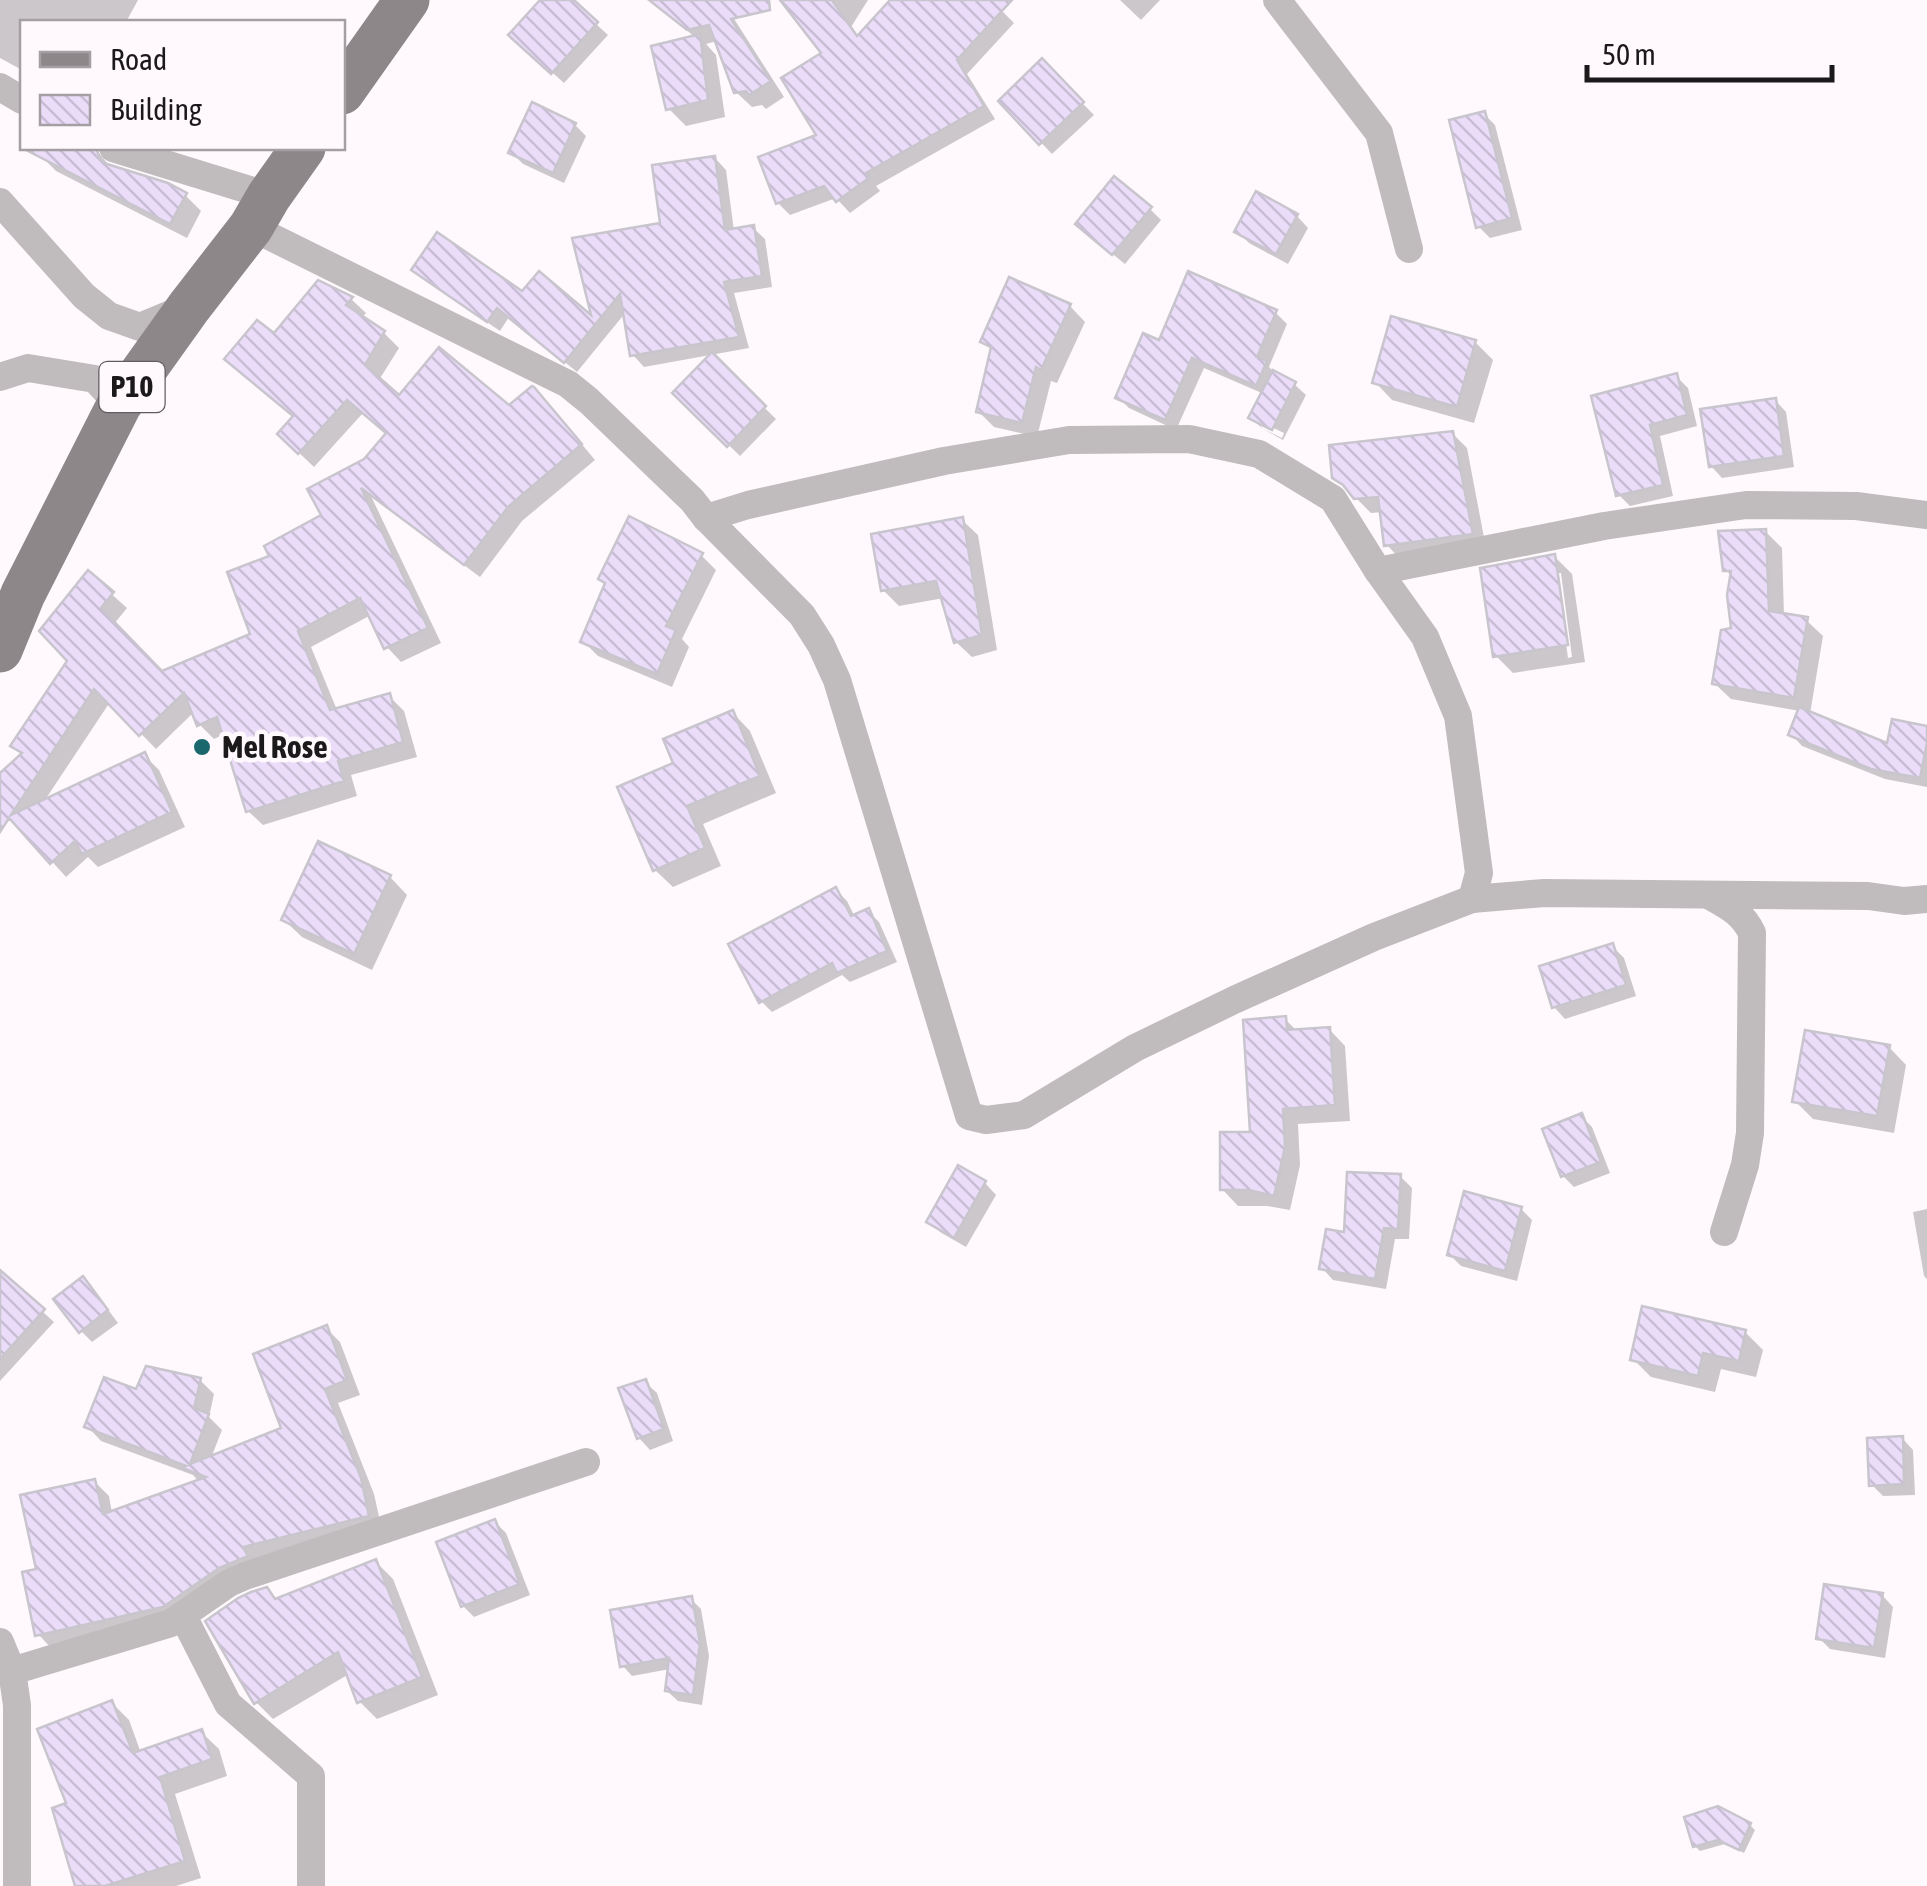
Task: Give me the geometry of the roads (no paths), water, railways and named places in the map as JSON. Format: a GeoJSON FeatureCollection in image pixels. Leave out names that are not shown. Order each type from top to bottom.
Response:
{"type":"FeatureCollection","features":[{"type":"Feature","properties":{"kind":"main road"},"geometry":{"type":"LineString","coordinates":[[345,88],[407,0]]}},
{"type":"Feature","properties":{"kind":"main road","name":"P10"},"geometry":{"type":"LineString","coordinates":[[0,650],[23,594],[118,406],[302,150]]}},
{"type":"Feature","properties":{"kind":"street"},"geometry":{"type":"LineString","coordinates":[[1277,0],[1379,134],[1409,250]]}},
{"type":"Feature","properties":{"kind":"street"},"geometry":{"type":"LineString","coordinates":[[119,150],[260,211],[568,384],[679,488],[802,615],[837,680],[969,1116],[986,1120],[1024,1115],[1135,1048],[1234,1000],[1374,937],[1472,899],[1544,893],[1927,900]]}},
{"type":"Feature","properties":{"kind":"street"},"geometry":{"type":"LineString","coordinates":[[0,202],[84,296],[109,316],[140,327],[188,307]]}},
{"type":"Feature","properties":{"kind":"street"},"geometry":{"type":"LineString","coordinates":[[0,377],[28,368],[95,379],[118,406]]}},
{"type":"Feature","properties":{"kind":"street"},"geometry":{"type":"LineString","coordinates":[[706,518],[944,461],[1069,440],[1189,439],[1259,454],[1333,499],[1425,636],[1458,716],[1479,873],[1472,899]]}},
{"type":"Feature","properties":{"kind":"street"},"geometry":{"type":"LineString","coordinates":[[1378,571],[1604,526],[1746,506],[1856,506],[1927,515]]}},
{"type":"Feature","properties":{"kind":"street"},"geometry":{"type":"LineString","coordinates":[[1712,896],[1736,910],[1752,933],[1750,1134],[1724,1232]]}},
{"type":"Feature","properties":{"kind":"street"},"geometry":{"type":"LineString","coordinates":[[12,1671],[171,1623],[244,1576],[586,1462]]}},
{"type":"Feature","properties":{"kind":"street"},"geometry":{"type":"LineString","coordinates":[[183,1616],[228,1704],[311,1776],[311,1886]]}},
{"type":"Feature","properties":{"kind":"street"},"geometry":{"type":"LineString","coordinates":[[0,1642],[12,1671],[17,1705],[17,1886]]}},
{"type":"Feature","properties":{"kind":"place","name":"Mel Rose"},"geometry":{"type":"Point","coordinates":[202,747]}}]}
